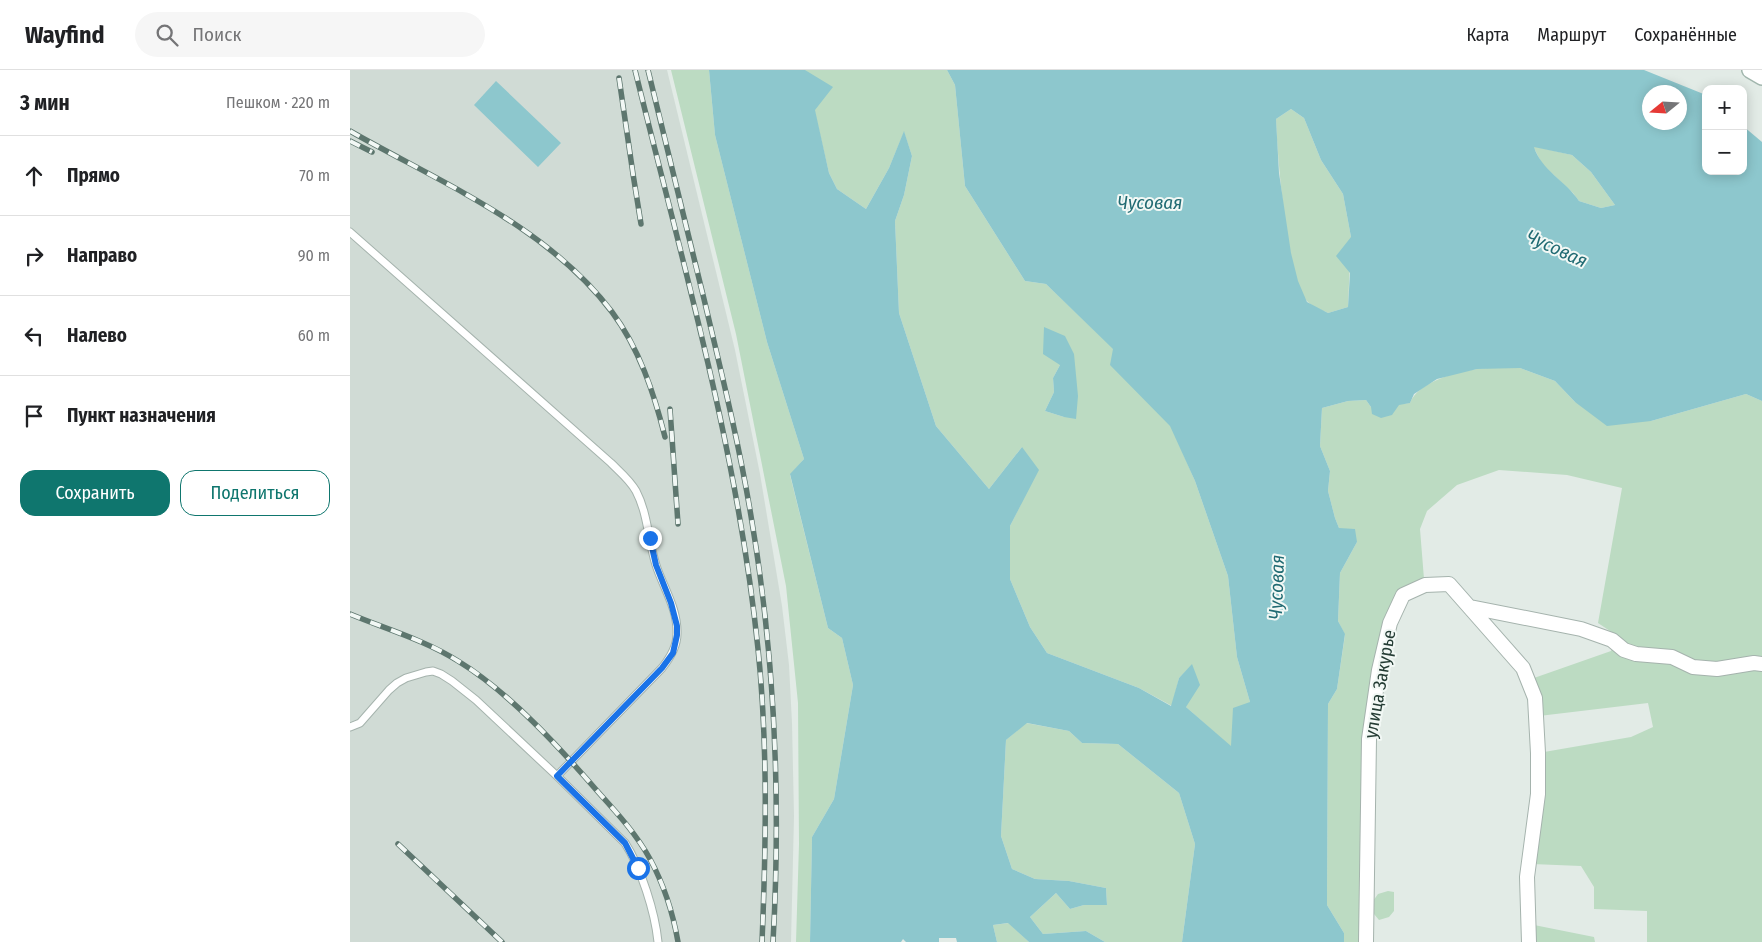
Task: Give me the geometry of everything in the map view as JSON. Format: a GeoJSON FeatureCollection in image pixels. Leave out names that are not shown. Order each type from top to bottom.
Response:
{"type":"FeatureCollection","features":[{"type":"Feature","properties":{"kind":"street"},"geometry":{"type":"LineString","coordinates":[[1750,70],[1762,77]]}},
{"type":"Feature","properties":{"kind":"street","name":"улица Закурье"},"geometry":{"type":"LineString","coordinates":[[1366,942],[1369,739],[1379,670],[1390,623],[1403,595],[1425,584],[1449,584],[1523,668],[1534,698],[1538,753],[1538,794],[1532,827],[1527,877],[1529,942]]}},
{"type":"Feature","properties":{"kind":"street"},"geometry":{"type":"LineString","coordinates":[[1470,608],[1581,629],[1612,640],[1624,650],[1636,654],[1672,657],[1693,667],[1717,669],[1754,663],[1762,664]]}},
{"type":"Feature","properties":{"kind":"lane"},"geometry":{"type":"LineString","coordinates":[[350,232],[611,462],[630,481],[641,501],[656,565],[675,614],[677,635],[673,653],[662,668],[557,776]]}},
{"type":"Feature","properties":{"kind":"lane"},"geometry":{"type":"LineString","coordinates":[[350,727],[360,723],[389,690],[416,674],[433,672],[452,681],[476,700],[625,843],[633,856],[644,884],[658,942]]}},
{"type":"Feature","properties":{"kind":"shaded area"},"geometry":{"type":"Polygon","coordinates":[[[350,70],[667,70],[735,350],[760,474],[782,606],[789,665],[792,723],[794,816],[791,942],[350,942],[350,70]]]}},
{"type":"Feature","properties":{"kind":"green space"},"geometry":{"type":"Polygon","coordinates":[[[671,70],[709,70],[715,135],[767,342],[804,459],[790,475],[828,628],[842,638],[853,685],[834,799],[812,837],[810,942],[796,942],[799,844],[798,703],[786,586],[736,334],[671,70]]]}},
{"type":"Feature","properties":{"kind":"green space"},"geometry":{"type":"Polygon","coordinates":[[[805,70],[947,70],[955,85],[965,186],[1025,281],[1046,284],[1114,349],[1111,365],[1171,426],[1195,481],[1228,576],[1237,657],[1250,702],[1231,747],[1186,707],[1192,665],[1179,678],[1172,706],[1139,688],[1047,653],[1030,627],[1010,579],[1010,526],[1021,504],[1022,447],[989,489],[936,426],[899,313],[895,221],[904,195],[912,156],[904,132],[889,168],[866,209],[837,189],[829,173],[805,70]],[[1060,365],[1053,378],[1054,392],[1045,411],[1064,417],[1060,365]]]}},
{"type":"Feature","properties":{"kind":"green space"},"geometry":{"type":"Polygon","coordinates":[[[1291,109],[1304,118],[1321,160],[1343,194],[1351,237],[1348,307],[1328,313],[1310,304],[1301,290],[1294,270],[1289,244],[1278,158],[1276,119],[1291,109]]]}},
{"type":"Feature","properties":{"kind":"green space"},"geometry":{"type":"Polygon","coordinates":[[[1533,146],[1572,155],[1591,172],[1615,205],[1601,208],[1579,201],[1542,164],[1533,146]]]}},
{"type":"Feature","properties":{"kind":"green space"},"geometry":{"type":"Polygon","coordinates":[[[1482,368],[1520,368],[1555,381],[1575,402],[1651,421],[1746,394],[1762,401],[1762,942],[1647,942],[1647,911],[1594,909],[1594,887],[1581,866],[1532,864],[1544,752],[1631,737],[1653,727],[1648,703],[1539,716],[1539,694],[1534,678],[1611,651],[1616,635],[1598,623],[1622,488],[1567,475],[1499,470],[1457,485],[1427,511],[1420,529],[1424,579],[1401,590],[1380,648],[1362,942],[1344,942],[1344,933],[1327,905],[1328,704],[1337,689],[1345,635],[1338,621],[1340,573],[1357,542],[1339,528],[1335,518],[1328,491],[1330,471],[1320,446],[1322,408],[1348,401],[1366,400],[1371,407],[1410,403],[1421,389],[1439,379],[1468,370],[1482,368]]]}},
{"type":"Feature","properties":{"kind":"green space"},"geometry":{"type":"Polygon","coordinates":[[[1026,723],[1069,731],[1082,743],[1118,744],[1179,793],[1195,844],[1182,942],[1105,942],[1086,931],[1043,934],[1030,917],[1056,893],[1070,909],[1084,905],[1107,905],[1106,888],[1069,881],[1035,879],[1012,869],[1001,836],[1006,740],[1026,723]]]}},
{"type":"Feature","properties":{"kind":"green space"},"geometry":{"type":"Polygon","coordinates":[[[1388,891],[1394,892],[1394,911],[1389,917],[1379,920],[1374,914],[1373,901],[1378,894],[1388,891]]]}},
{"type":"Feature","properties":{"kind":"green space"},"geometry":{"type":"Polygon","coordinates":[[[1009,923],[1029,942],[997,942],[993,925],[1009,923]]]}},
{"type":"Feature","properties":{"kind":"green space"},"geometry":{"type":"Polygon","coordinates":[[[1534,925],[1594,937],[1595,942],[1534,942],[1534,925]]]}},
{"type":"Feature","properties":{"kind":"water","name":"Чусовая"},"geometry":{"type":"Polygon","coordinates":[[[709,70],[805,70],[833,87],[815,110],[829,173],[837,189],[866,209],[889,168],[904,131],[912,156],[904,195],[895,221],[899,313],[936,426],[989,489],[1022,447],[1039,470],[1010,526],[1010,579],[1030,627],[1047,653],[1139,688],[1171,706],[1179,678],[1192,664],[1200,685],[1186,707],[1231,746],[1233,708],[1250,702],[1237,657],[1228,576],[1195,481],[1170,426],[1110,365],[1113,349],[1046,284],[1025,281],[965,186],[955,85],[947,70],[1644,70],[1681,85],[1642,85],[1642,130],[1687,130],[1687,87],[1702,93],[1702,175],[1747,175],[1747,129],[1762,142],[1762,401],[1746,394],[1651,421],[1607,426],[1575,402],[1555,381],[1520,368],[1477,369],[1437,379],[1414,394],[1410,403],[1399,405],[1392,415],[1381,418],[1372,414],[1371,407],[1366,400],[1348,401],[1322,408],[1320,446],[1330,471],[1328,491],[1335,518],[1339,528],[1355,529],[1357,542],[1340,573],[1338,621],[1345,634],[1337,689],[1328,704],[1327,905],[1344,933],[1344,942],[1182,942],[1195,844],[1179,793],[1118,744],[1082,743],[1069,731],[1027,723],[1006,740],[1001,836],[1012,869],[1035,879],[1069,881],[1106,888],[1107,905],[1084,905],[1070,909],[1056,893],[1030,917],[1043,934],[1086,931],[1105,942],[1029,942],[1008,923],[993,925],[997,942],[957,942],[956,938],[939,938],[939,942],[906,942],[903,939],[901,942],[810,942],[812,837],[834,799],[853,685],[842,638],[828,628],[790,474],[804,459],[767,342],[715,135],[709,70]],[[1291,109],[1276,119],[1279,173],[1291,253],[1298,281],[1307,302],[1328,313],[1348,307],[1350,273],[1336,256],[1351,237],[1343,194],[1321,160],[1304,118],[1291,109]],[[1534,147],[1542,162],[1579,201],[1601,208],[1615,205],[1591,172],[1572,155],[1534,147]]]}},
{"type":"Feature","properties":{"kind":"water"},"geometry":{"type":"Polygon","coordinates":[[[496,81],[561,143],[538,167],[474,105],[496,81]]]}},
{"type":"Feature","properties":{"kind":"water"},"geometry":{"type":"Polygon","coordinates":[[[1044,327],[1065,336],[1074,354],[1078,396],[1076,419],[1045,411],[1054,392],[1053,378],[1060,365],[1043,354],[1044,327]]]}},
{"type":"Feature","properties":{"kind":"railway"},"geometry":{"type":"LineString","coordinates":[[635,70],[707,357],[737,502],[749,575],[758,649],[765,759],[762,942]]}},
{"type":"Feature","properties":{"kind":"railway"},"geometry":{"type":"LineString","coordinates":[[648,70],[729,407],[741,461],[759,569],[771,675],[776,782],[773,942]]}},
{"type":"Feature","properties":{"kind":"railway"},"geometry":{"type":"LineString","coordinates":[[619,78],[641,224]]}},
{"type":"Feature","properties":{"kind":"railway"},"geometry":{"type":"LineString","coordinates":[[350,131],[491,209],[525,231],[586,282],[622,326],[638,356],[651,388],[665,437]]}},
{"type":"Feature","properties":{"kind":"railway"},"geometry":{"type":"LineString","coordinates":[[350,141],[372,152]]}},
{"type":"Feature","properties":{"kind":"railway"},"geometry":{"type":"LineString","coordinates":[[670,409],[678,524]]}},
{"type":"Feature","properties":{"kind":"railway"},"geometry":{"type":"LineString","coordinates":[[350,614],[419,641],[458,661],[496,688],[533,722],[584,776],[639,842],[650,859],[664,889],[678,942]]}},
{"type":"Feature","properties":{"kind":"railway"},"geometry":{"type":"LineString","coordinates":[[398,844],[502,942]]}},
{"type":"Feature","properties":{"kind":"route"},"geometry":{"type":"LineString","coordinates":[[638,868],[625,843],[557,776],[662,668],[673,653],[677,635],[675,614],[656,565],[650,538]]}}]}
